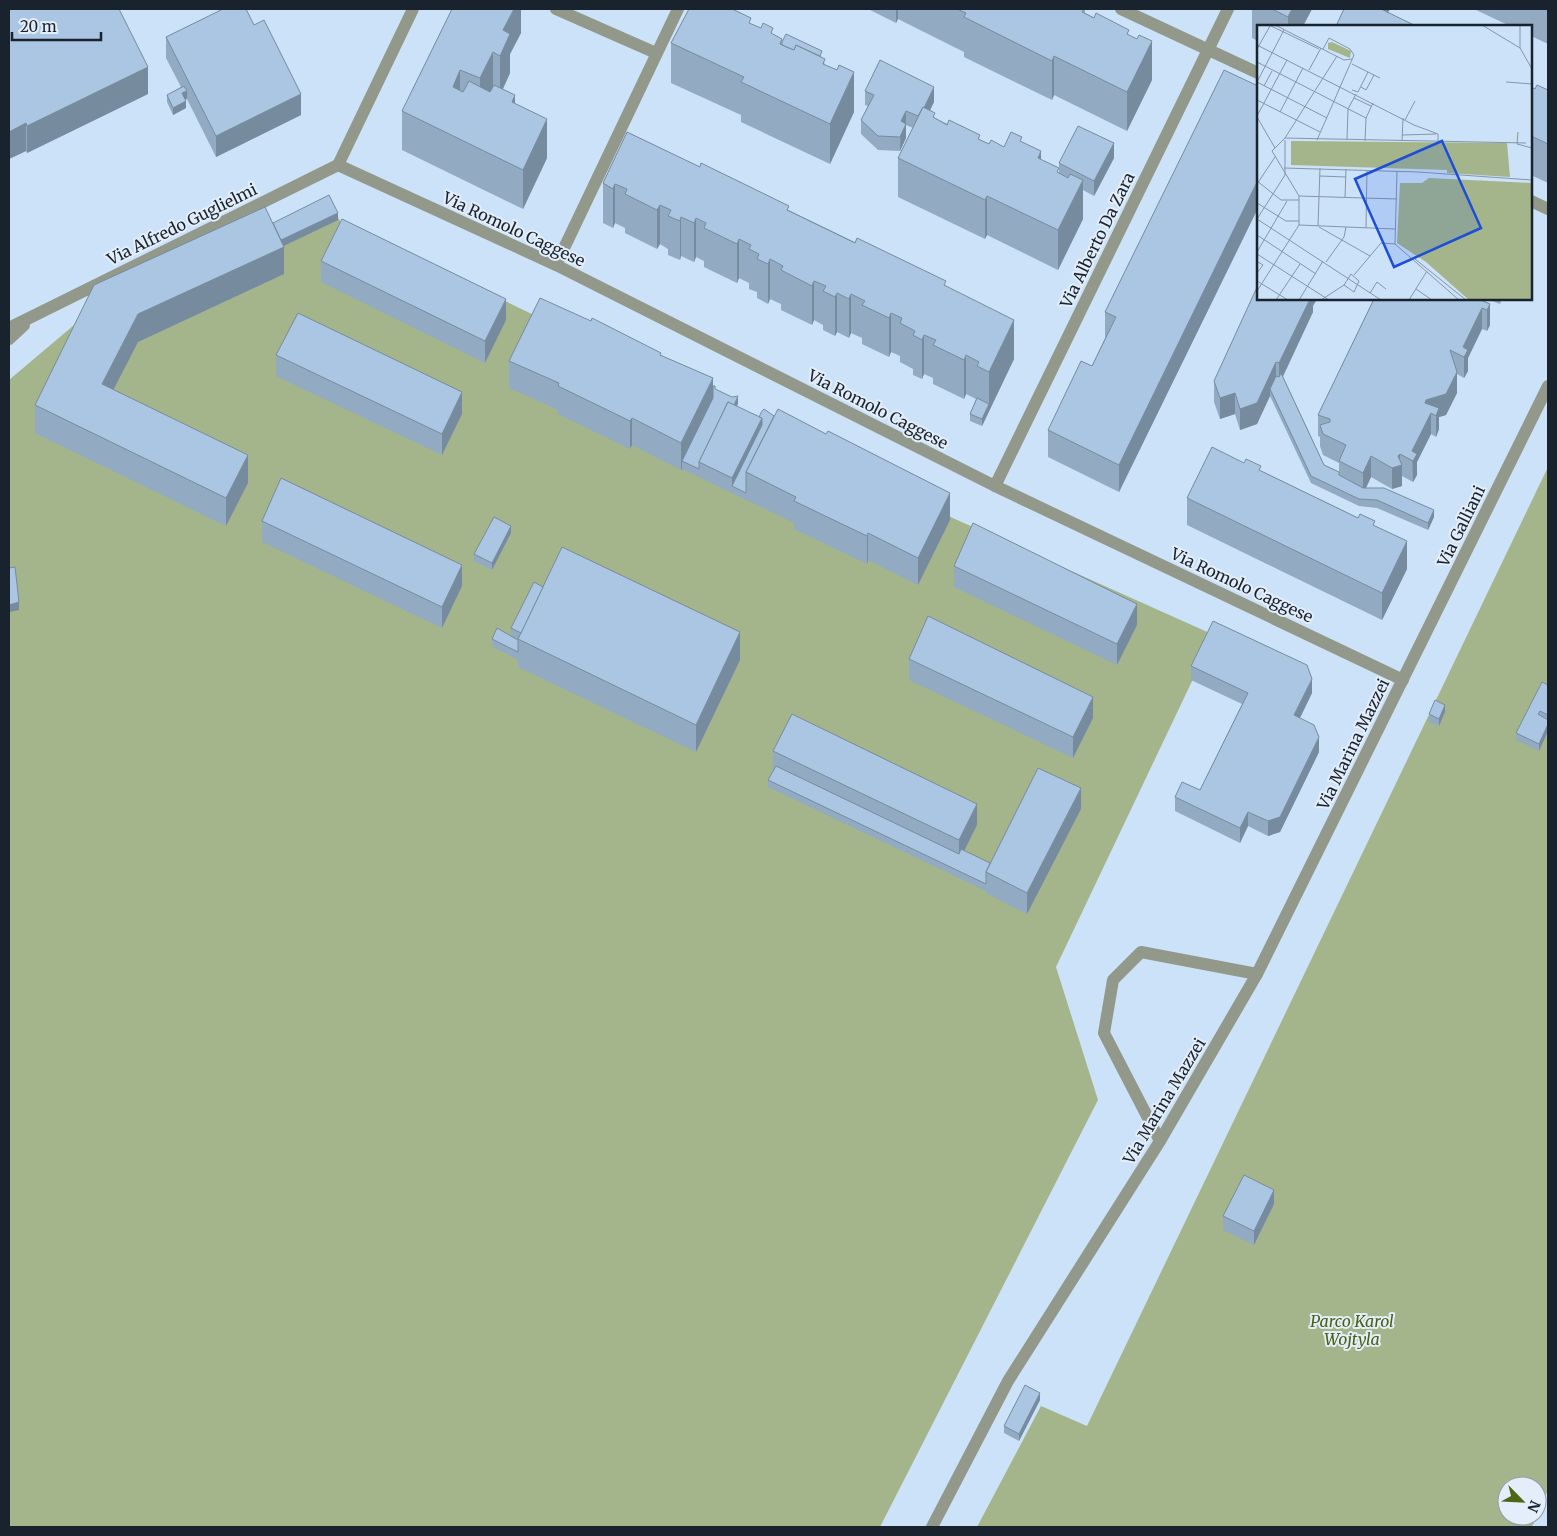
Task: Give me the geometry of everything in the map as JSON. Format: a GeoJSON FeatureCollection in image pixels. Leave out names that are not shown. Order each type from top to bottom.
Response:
{"type":"FeatureCollection","features":[{"type":"Feature","properties":{"kind":"street"},"geometry":{"type":"LineString","coordinates":[[338,165],[413,9]]}},
{"type":"Feature","properties":{"kind":"street"},"geometry":{"type":"LineString","coordinates":[[556,9],[656,53]]}},
{"type":"Feature","properties":{"kind":"street"},"geometry":{"type":"LineString","coordinates":[[556,265],[678,9]]}},
{"type":"Feature","properties":{"kind":"street"},"geometry":{"type":"LineString","coordinates":[[1121,9],[1257,73]]}},
{"type":"Feature","properties":{"kind":"street","name":"Via Alberto Da Zara"},"geometry":{"type":"LineString","coordinates":[[995,486],[1228,9]]}},
{"type":"Feature","properties":{"kind":"street","name":"Via Romolo Caggese"},"geometry":{"type":"LineString","coordinates":[[338,165],[556,265],[995,486],[1403,680]]}},
{"type":"Feature","properties":{"kind":"street","name":"Via Alfredo Guglielmi"},"geometry":{"type":"LineString","coordinates":[[9,328],[338,165]]}},
{"type":"Feature","properties":{"kind":"street"},"geometry":{"type":"LineString","coordinates":[[1532,201],[1548,209]]}},
{"type":"Feature","properties":{"kind":"street","name":"Via Alfredo Guglielmi"},"geometry":{"type":"LineString","coordinates":[[9,339],[40,312]]}},
{"type":"Feature","properties":{"kind":"street","name":"Via Galliani"},"geometry":{"type":"LineString","coordinates":[[1403,680],[1548,386]]}},
{"type":"Feature","properties":{"kind":"street","name":"Via Marina Mazzei"},"geometry":{"type":"LineString","coordinates":[[932,1527],[1008,1381],[1160,1141],[1257,974],[1403,680]]}},
{"type":"Feature","properties":{"kind":"street"},"geometry":{"type":"LineString","coordinates":[[1160,1141],[1104,1033],[1113,980],[1141,952],[1257,974]]}},
{"type":"Feature","properties":{"kind":"green space"},"geometry":{"type":"Polygon","coordinates":[[[329,200],[340,221],[955,519],[1214,635],[1056,967],[1098,1100],[880,1527],[9,1527],[9,380],[93,309],[329,200]]]}},
{"type":"Feature","properties":{"kind":"green space","name":"Parco Karol Wojtyla"},"geometry":{"type":"Polygon","coordinates":[[[1548,467],[1548,1490],[1547,1492],[1547,1476],[1497,1476],[1497,1526],[1532,1527],[977,1527],[1041,1406],[1087,1426],[1548,467]]]}},
{"type":"Feature","properties":{"kind":"building"},"geometry":{"type":"Polygon","coordinates":[[[9,9],[119,9],[148,67],[27,126],[26,123],[9,132],[9,9]]]}},
{"type":"Feature","properties":{"kind":"building"},"geometry":{"type":"Polygon","coordinates":[[[223,9],[246,9],[254,25],[264,20],[301,94],[216,136],[166,37],[223,9]]]}},
{"type":"Feature","properties":{"kind":"building"},"geometry":{"type":"Polygon","coordinates":[[[452,9],[514,9],[503,30],[510,34],[500,56],[493,52],[480,78],[460,70],[453,87],[463,92],[469,81],[490,92],[494,85],[515,95],[512,102],[547,119],[523,170],[402,111],[452,9]]]}},
{"type":"Feature","properties":{"kind":"building"},"geometry":{"type":"Polygon","coordinates":[[[689,9],[732,9],[751,18],[749,23],[761,28],[763,23],[773,28],[771,33],[782,39],[780,44],[794,50],[796,45],[825,59],[823,64],[837,70],[839,65],[854,72],[830,124],[741,82],[744,77],[671,43],[689,9]]]}},
{"type":"Feature","properties":{"kind":"building"},"geometry":{"type":"Polygon","coordinates":[[[957,9],[1084,9],[1082,12],[1094,18],[1096,13],[1129,30],[1127,34],[1137,39],[1139,35],[1152,41],[1127,92],[1054,56],[1052,61],[964,17],[966,13],[957,9]]]}},
{"type":"Feature","properties":{"kind":"building"},"geometry":{"type":"Polygon","coordinates":[[[1272,9],[1292,9],[1288,17],[1272,9]]]}},
{"type":"Feature","properties":{"kind":"building"},"geometry":{"type":"Polygon","coordinates":[[[1344,9],[1381,9],[1414,25],[1336,25],[1344,9]]]}},
{"type":"Feature","properties":{"kind":"building"},"geometry":{"type":"Polygon","coordinates":[[[786,34],[822,51],[820,56],[796,45],[794,50],[782,45],[786,34]]]}},
{"type":"Feature","properties":{"kind":"building"},"geometry":{"type":"Polygon","coordinates":[[[880,60],[934,87],[918,116],[906,111],[901,121],[906,124],[900,137],[878,136],[861,120],[874,95],[865,91],[880,60]]]}},
{"type":"Feature","properties":{"kind":"building"},"geometry":{"type":"Polygon","coordinates":[[[1224,70],[1257,86],[1257,182],[1119,465],[1048,430],[1081,361],[1092,366],[1116,317],[1105,312],[1224,70]]]}},
{"type":"Feature","properties":{"kind":"building"},"geometry":{"type":"Polygon","coordinates":[[[1537,85],[1548,90],[1548,144],[1532,136],[1532,88],[1535,89],[1537,85]]]}},
{"type":"Feature","properties":{"kind":"building"},"geometry":{"type":"Polygon","coordinates":[[[184,86],[187,91],[182,93],[186,101],[173,108],[167,95],[184,86]]]}},
{"type":"Feature","properties":{"kind":"building"},"geometry":{"type":"Polygon","coordinates":[[[923,107],[935,113],[933,117],[947,125],[949,120],[980,135],[978,139],[989,144],[991,140],[1004,147],[1011,132],[1022,137],[1020,141],[1041,151],[1038,158],[1059,168],[1057,172],[1068,178],[1070,174],[1083,180],[1058,230],[987,196],[985,200],[898,158],[923,107]]]}},
{"type":"Feature","properties":{"kind":"building"},"geometry":{"type":"Polygon","coordinates":[[[1078,126],[1114,143],[1094,181],[1059,163],[1078,126]]]}},
{"type":"Feature","properties":{"kind":"building"},"geometry":{"type":"Polygon","coordinates":[[[627,132],[700,167],[701,163],[789,206],[787,210],[855,243],[857,238],[946,281],[944,285],[1014,320],[989,372],[977,366],[979,362],[966,355],[964,360],[933,345],[936,340],[924,335],[922,340],[913,335],[915,331],[900,323],[902,318],[891,313],[889,318],[862,305],[865,301],[851,294],[849,299],[837,293],[835,297],[823,291],[826,286],[814,281],[812,286],[781,270],[783,266],[770,259],[768,264],[757,259],[759,254],[749,249],[751,245],[739,239],[737,244],[704,228],[706,223],[696,218],[694,223],[681,217],[680,221],[668,216],[671,210],[660,205],[657,210],[625,194],[627,189],[615,184],[613,189],[603,183],[627,132]]]}},
{"type":"Feature","properties":{"kind":"building"},"geometry":{"type":"Polygon","coordinates":[[[329,195],[338,213],[281,240],[273,223],[329,195]]]}},
{"type":"Feature","properties":{"kind":"building"},"geometry":{"type":"Polygon","coordinates":[[[265,207],[284,247],[138,314],[102,384],[248,455],[226,498],[35,405],[94,285],[265,207]]]}},
{"type":"Feature","properties":{"kind":"building"},"geometry":{"type":"Polygon","coordinates":[[[342,219],[506,299],[485,341],[321,261],[342,219]]]}},
{"type":"Feature","properties":{"kind":"building"},"geometry":{"type":"Polygon","coordinates":[[[1257,287],[1257,300],[1310,300],[1279,363],[1276,362],[1257,403],[1240,409],[1235,393],[1220,398],[1214,381],[1257,287]]]}},
{"type":"Feature","properties":{"kind":"building"},"geometry":{"type":"Polygon","coordinates":[[[540,298],[591,321],[592,318],[661,353],[660,355],[713,378],[681,443],[632,418],[630,421],[558,386],[559,383],[509,361],[540,298]]]}},
{"type":"Feature","properties":{"kind":"building"},"geometry":{"type":"Polygon","coordinates":[[[1374,300],[1480,300],[1490,304],[1487,310],[1482,308],[1463,347],[1468,350],[1464,357],[1450,350],[1457,372],[1446,394],[1426,400],[1425,403],[1439,408],[1436,416],[1431,413],[1412,451],[1417,454],[1413,461],[1400,454],[1398,456],[1402,465],[1392,468],[1371,456],[1363,473],[1339,461],[1346,445],[1323,434],[1320,425],[1330,422],[1330,419],[1318,415],[1374,300]]]}},
{"type":"Feature","properties":{"kind":"building"},"geometry":{"type":"Polygon","coordinates":[[[298,313],[462,392],[442,434],[276,355],[298,313]]]}},
{"type":"Feature","properties":{"kind":"building"},"geometry":{"type":"Polygon","coordinates":[[[1281,373],[1324,465],[1339,472],[1339,475],[1363,488],[1384,488],[1434,510],[1428,523],[1377,500],[1359,499],[1311,476],[1270,389],[1276,376],[1279,377],[1281,373]]]}},
{"type":"Feature","properties":{"kind":"building"},"geometry":{"type":"Polygon","coordinates":[[[713,386],[715,386],[715,389],[732,397],[738,396],[734,405],[728,402],[699,462],[699,469],[682,461],[713,398],[713,386]]]}},
{"type":"Feature","properties":{"kind":"building"},"geometry":{"type":"Polygon","coordinates":[[[977,398],[989,404],[982,419],[970,414],[977,398]]]}},
{"type":"Feature","properties":{"kind":"building"},"geometry":{"type":"Polygon","coordinates":[[[728,402],[762,418],[732,478],[699,462],[728,402]]]}},
{"type":"Feature","properties":{"kind":"building"},"geometry":{"type":"Polygon","coordinates":[[[764,409],[774,416],[746,472],[746,493],[732,486],[762,425],[762,418],[759,417],[764,409]]]}},
{"type":"Feature","properties":{"kind":"building"},"geometry":{"type":"Polygon","coordinates":[[[778,409],[826,434],[828,431],[950,493],[918,558],[868,533],[867,536],[794,501],[796,497],[746,472],[778,409]]]}},
{"type":"Feature","properties":{"kind":"building"},"geometry":{"type":"Polygon","coordinates":[[[1212,447],[1244,463],[1246,459],[1261,466],[1259,470],[1358,518],[1360,514],[1375,521],[1373,525],[1407,541],[1382,593],[1187,498],[1212,447]]]}},
{"type":"Feature","properties":{"kind":"building"},"geometry":{"type":"Polygon","coordinates":[[[281,478],[462,565],[442,607],[262,521],[281,478]]]}},
{"type":"Feature","properties":{"kind":"building"},"geometry":{"type":"Polygon","coordinates":[[[494,517],[511,526],[492,563],[474,554],[494,517]]]}},
{"type":"Feature","properties":{"kind":"building"},"geometry":{"type":"Polygon","coordinates":[[[973,523],[1137,604],[1117,644],[954,566],[973,523]]]}},
{"type":"Feature","properties":{"kind":"building"},"geometry":{"type":"Polygon","coordinates":[[[562,547],[740,632],[696,725],[518,639],[562,547]]]}},
{"type":"Feature","properties":{"kind":"building"},"geometry":{"type":"Polygon","coordinates":[[[15,567],[19,602],[9,605],[9,568],[15,567]]]}},
{"type":"Feature","properties":{"kind":"building"},"geometry":{"type":"Polygon","coordinates":[[[534,582],[543,587],[521,633],[511,628],[534,582]]]}},
{"type":"Feature","properties":{"kind":"building"},"geometry":{"type":"Polygon","coordinates":[[[928,616],[1093,697],[1073,737],[909,659],[928,616]]]}},
{"type":"Feature","properties":{"kind":"building"},"geometry":{"type":"Polygon","coordinates":[[[1213,621],[1307,665],[1312,679],[1294,715],[1314,725],[1319,737],[1280,817],[1268,821],[1248,812],[1240,828],[1175,797],[1182,782],[1200,790],[1248,693],[1191,666],[1213,621]]]}},
{"type":"Feature","properties":{"kind":"building"},"geometry":{"type":"Polygon","coordinates":[[[497,628],[518,640],[518,652],[492,639],[497,628]]]}},
{"type":"Feature","properties":{"kind":"building"},"geometry":{"type":"Polygon","coordinates":[[[1542,682],[1548,685],[1548,715],[1540,711],[1538,714],[1548,720],[1548,724],[1539,744],[1516,733],[1542,682]]]}},
{"type":"Feature","properties":{"kind":"building"},"geometry":{"type":"Polygon","coordinates":[[[1435,700],[1445,705],[1439,719],[1429,714],[1435,700]]]}},
{"type":"Feature","properties":{"kind":"building"},"geometry":{"type":"Polygon","coordinates":[[[792,714],[977,804],[959,840],[773,751],[792,714]]]}},
{"type":"Feature","properties":{"kind":"building"},"geometry":{"type":"Polygon","coordinates":[[[776,766],[959,854],[961,849],[990,863],[986,872],[986,884],[768,780],[776,766]]]}},
{"type":"Feature","properties":{"kind":"building"},"geometry":{"type":"Polygon","coordinates":[[[1038,768],[1081,788],[1027,893],[986,872],[1038,768]]]}},
{"type":"Feature","properties":{"kind":"building"},"geometry":{"type":"Polygon","coordinates":[[[1244,1175],[1274,1190],[1254,1231],[1223,1216],[1244,1175]]]}},
{"type":"Feature","properties":{"kind":"building"},"geometry":{"type":"Polygon","coordinates":[[[1025,1385],[1040,1393],[1019,1434],[1004,1426],[1025,1385]]]}}]}
